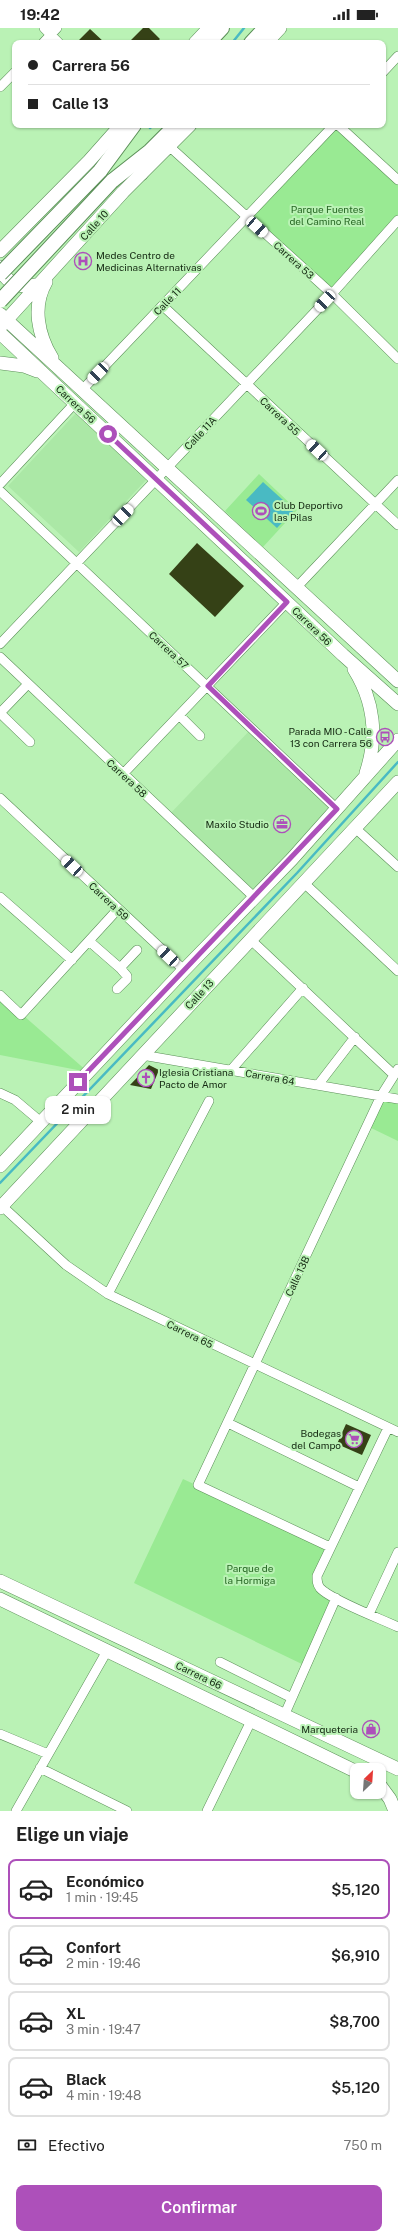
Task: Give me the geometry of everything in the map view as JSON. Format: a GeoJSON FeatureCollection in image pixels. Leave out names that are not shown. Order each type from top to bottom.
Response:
{"type":"FeatureCollection","features":[{"type":"Feature","properties":{"kind":"main road"},"geometry":{"type":"LineString","coordinates":[[254,40],[265,28]]}},
{"type":"Feature","properties":{"kind":"main road"},"geometry":{"type":"LineString","coordinates":[[269,40],[280,28]]}},
{"type":"Feature","properties":{"kind":"main road"},"geometry":{"type":"LineString","coordinates":[[200,40],[217,29]]}},
{"type":"Feature","properties":{"kind":"main road"},"geometry":{"type":"LineString","coordinates":[[210,40],[217,29]]}},
{"type":"Feature","properties":{"kind":"main road"},"geometry":{"type":"LineString","coordinates":[[0,251],[15,234],[89,161],[118,128]]}},
{"type":"Feature","properties":{"kind":"main road"},"geometry":{"type":"LineString","coordinates":[[0,274],[100,171],[132,128]]}},
{"type":"Feature","properties":{"kind":"main road","name":"Calle 10"},"geometry":{"type":"LineString","coordinates":[[0,302],[112,181],[150,151],[173,128]]}},
{"type":"Feature","properties":{"kind":"main road","name":"Calle 10"},"geometry":{"type":"LineString","coordinates":[[2,320],[30,295],[141,174],[170,147],[187,128]]}},
{"type":"Feature","properties":{"kind":"main road"},"geometry":{"type":"LineString","coordinates":[[141,174],[150,151],[170,147]]}},
{"type":"Feature","properties":{"kind":"main road"},"geometry":{"type":"LineString","coordinates":[[0,243],[15,234]]}},
{"type":"Feature","properties":{"kind":"main road"},"geometry":{"type":"LineString","coordinates":[[0,267],[5,277],[12,283],[30,287],[40,284]]}},
{"type":"Feature","properties":{"kind":"main road"},"geometry":{"type":"LineString","coordinates":[[53,270],[39,300],[38,316],[44,345],[68,377]]}},
{"type":"Feature","properties":{"kind":"main road"},"geometry":{"type":"LineString","coordinates":[[0,302],[17,300],[30,295]]}},
{"type":"Feature","properties":{"kind":"main road","name":"Carrera 56"},"geometry":{"type":"LineString","coordinates":[[2,320],[68,377],[296,588],[397,679]]}},
{"type":"Feature","properties":{"kind":"main road","name":"Carrera 56"},"geometry":{"type":"LineString","coordinates":[[0,333],[157,479],[343,656],[398,704]]}},
{"type":"Feature","properties":{"kind":"main road"},"geometry":{"type":"LineString","coordinates":[[0,363],[24,366],[51,380]]}},
{"type":"Feature","properties":{"kind":"main road"},"geometry":{"type":"LineString","coordinates":[[343,656],[364,687],[372,716],[373,746],[364,778]]}},
{"type":"Feature","properties":{"kind":"main road"},"geometry":{"type":"LineString","coordinates":[[0,1166],[337,809],[398,740]]}},
{"type":"Feature","properties":{"kind":"main road","name":"Calle 13"},"geometry":{"type":"LineString","coordinates":[[1,1207],[251,940],[354,827],[398,782]]}},
{"type":"Feature","properties":{"kind":"main road"},"geometry":{"type":"LineString","coordinates":[[0,1599],[3,1582]]}},
{"type":"Feature","properties":{"kind":"main road","name":"Carrera 66"},"geometry":{"type":"LineString","coordinates":[[3,1582],[308,1728],[398,1769]]}},
{"type":"Feature","properties":{"kind":"main road","name":"Carrera 66"},"geometry":{"type":"LineString","coordinates":[[0,1599],[350,1769]]}},
{"type":"Feature","properties":{"kind":"main road"},"geometry":{"type":"LineString","coordinates":[[187,1690],[196,1674]]}},
{"type":"Feature","properties":{"kind":"main road"},"geometry":{"type":"LineString","coordinates":[[300,1745],[309,1738],[308,1728]]}},
{"type":"Feature","properties":{"kind":"main road"},"geometry":{"type":"LineString","coordinates":[[382,1762],[398,1763]]}},
{"type":"Feature","properties":{"kind":"main road"},"geometry":{"type":"LineString","coordinates":[[386,1787],[398,1792]]}},
{"type":"Feature","properties":{"kind":"main road"},"geometry":{"type":"LineString","coordinates":[[386,1792],[395,1811]]}},
{"type":"Feature","properties":{"kind":"street"},"geometry":{"type":"LineString","coordinates":[[44,28],[57,40]]}},
{"type":"Feature","properties":{"kind":"street"},"geometry":{"type":"LineString","coordinates":[[46,40],[58,28]]}},
{"type":"Feature","properties":{"kind":"street"},"geometry":{"type":"LineString","coordinates":[[386,69],[398,56]]}},
{"type":"Feature","properties":{"kind":"street"},"geometry":{"type":"LineString","coordinates":[[0,87],[12,75]]}},
{"type":"Feature","properties":{"kind":"street","name":"Calle 11"},"geometry":{"type":"LineString","coordinates":[[82,390],[331,128]]}},
{"type":"Feature","properties":{"kind":"street"},"geometry":{"type":"LineString","coordinates":[[341,128],[398,180]]}},
{"type":"Feature","properties":{"kind":"street","name":"Carrera 53"},"geometry":{"type":"LineString","coordinates":[[170,147],[332,294],[398,359]]}},
{"type":"Feature","properties":{"kind":"street","name":"Calle 11A"},"geometry":{"type":"LineString","coordinates":[[0,644],[332,294],[398,220]]}},
{"type":"Feature","properties":{"kind":"street","name":"Carrera 55"},"geometry":{"type":"LineString","coordinates":[[162,306],[398,525]]}},
{"type":"Feature","properties":{"kind":"street"},"geometry":{"type":"LineString","coordinates":[[0,484],[75,403]]}},
{"type":"Feature","properties":{"kind":"street"},"geometry":{"type":"LineString","coordinates":[[296,588],[398,480]]}},
{"type":"Feature","properties":{"kind":"street","name":"Carrera 57"},"geometry":{"type":"LineString","coordinates":[[0,491],[337,809]]}},
{"type":"Feature","properties":{"kind":"street"},"geometry":{"type":"LineString","coordinates":[[123,774],[180,716],[287,602]]}},
{"type":"Feature","properties":{"kind":"street","name":"Carrera 58"},"geometry":{"type":"LineString","coordinates":[[0,658],[254,897]]}},
{"type":"Feature","properties":{"kind":"street"},"geometry":{"type":"LineString","coordinates":[[27,685],[0,713],[30,742]]}},
{"type":"Feature","properties":{"kind":"street"},"geometry":{"type":"LineString","coordinates":[[180,716],[200,736]]}},
{"type":"Feature","properties":{"kind":"street","name":"Carrera 59"},"geometry":{"type":"LineString","coordinates":[[0,798],[184,970]]}},
{"type":"Feature","properties":{"kind":"street"},"geometry":{"type":"LineString","coordinates":[[354,827],[398,867]]}},
{"type":"Feature","properties":{"kind":"street"},"geometry":{"type":"LineString","coordinates":[[303,882],[398,971]]}},
{"type":"Feature","properties":{"kind":"street"},"geometry":{"type":"LineString","coordinates":[[0,896],[72,960]]}},
{"type":"Feature","properties":{"kind":"street"},"geometry":{"type":"LineString","coordinates":[[0,994],[21,1015],[118,909]]}},
{"type":"Feature","properties":{"kind":"street"},"geometry":{"type":"LineString","coordinates":[[251,940],[355,1037],[396,1072]]}},
{"type":"Feature","properties":{"kind":"street"},"geometry":{"type":"LineString","coordinates":[[89,941],[127,976],[127,979],[117,989]]}},
{"type":"Feature","properties":{"kind":"street"},"geometry":{"type":"LineString","coordinates":[[120,968],[138,950]]}},
{"type":"Feature","properties":{"kind":"street"},"geometry":{"type":"LineString","coordinates":[[231,1070],[303,988]]}},
{"type":"Feature","properties":{"kind":"street"},"geometry":{"type":"LineString","coordinates":[[318,1085],[355,1037]]}},
{"type":"Feature","properties":{"kind":"street","name":"Carrera 64"},"geometry":{"type":"LineString","coordinates":[[142,1055],[398,1098]]}},
{"type":"Feature","properties":{"kind":"street","name":"Calle 13B"},"geometry":{"type":"LineString","coordinates":[[330,1547],[198,1485],[381,1096],[396,1072]]}},
{"type":"Feature","properties":{"kind":"street"},"geometry":{"type":"LineString","coordinates":[[0,1093],[14,1100],[41,1122]]}},
{"type":"Feature","properties":{"kind":"street"},"geometry":{"type":"LineString","coordinates":[[108,1294],[209,1101]]}},
{"type":"Feature","properties":{"kind":"street","name":"Carrera 65"},"geometry":{"type":"LineString","coordinates":[[1,1207],[66,1265],[108,1294],[398,1432]]}},
{"type":"Feature","properties":{"kind":"street"},"geometry":{"type":"LineString","coordinates":[[228,1423],[359,1487]]}},
{"type":"Feature","properties":{"kind":"street"},"geometry":{"type":"LineString","coordinates":[[388,1428],[330,1547],[317,1576],[317,1582],[320,1588],[336,1598],[398,1627]]}},
{"type":"Feature","properties":{"kind":"street"},"geometry":{"type":"LineString","coordinates":[[369,1614],[398,1552]]}},
{"type":"Feature","properties":{"kind":"street"},"geometry":{"type":"LineString","coordinates":[[284,1716],[336,1598]]}},
{"type":"Feature","properties":{"kind":"street"},"geometry":{"type":"LineString","coordinates":[[16,1811],[107,1651]]}},
{"type":"Feature","properties":{"kind":"street"},"geometry":{"type":"LineString","coordinates":[[220,1662],[292,1698]]}},
{"type":"Feature","properties":{"kind":"street"},"geometry":{"type":"LineString","coordinates":[[207,1811],[251,1721]]}},
{"type":"Feature","properties":{"kind":"street"},"geometry":{"type":"LineString","coordinates":[[0,1734],[48,1754]]}},
{"type":"Feature","properties":{"kind":"street"},"geometry":{"type":"LineString","coordinates":[[40,1768],[127,1811]]}},
{"type":"Feature","properties":{"kind":"shaded area"},"geometry":{"type":"Polygon","coordinates":[[[76,413],[147,479],[79,552],[8,486],[76,413]]]}},
{"type":"Feature","properties":{"kind":"shaded area"},"geometry":{"type":"Polygon","coordinates":[[[252,728],[337,809],[254,897],[168,816],[252,728]]]}},
{"type":"Feature","properties":{"kind":"green space","name":"Parque Fuentes del Camino Real"},"geometry":{"type":"Polygon","coordinates":[[[331,128],[337,128],[398,180],[398,220],[332,294],[247,218],[331,128]]]}},
{"type":"Feature","properties":{"kind":"green space","name":"Club Deportivo las Pilas"},"geometry":{"type":"Polygon","coordinates":[[[259,474],[297,510],[263,547],[225,511],[259,474]]]}},
{"type":"Feature","properties":{"kind":"green space"},"geometry":{"type":"Polygon","coordinates":[[[0,995],[88,1072],[0,1055],[0,995]]]}},
{"type":"Feature","properties":{"kind":"green space"},"geometry":{"type":"Polygon","coordinates":[[[381,1096],[398,1099],[398,1141],[367,1126],[381,1096]]]}},
{"type":"Feature","properties":{"kind":"green space","name":"Parque de la Hormiga"},"geometry":{"type":"Polygon","coordinates":[[[183,1479],[330,1547],[317,1582],[336,1598],[306,1666],[134,1583],[183,1479]]]}},
{"type":"Feature","properties":{"kind":"water"},"geometry":{"type":"Polygon","coordinates":[[[263,482],[294,510],[277,528],[246,500],[263,482]]]}},
{"type":"Feature","properties":{"kind":"building"},"geometry":{"type":"Polygon","coordinates":[[[143,28],[149,28],[160,39],[159,40],[131,40],[143,28]]]}},
{"type":"Feature","properties":{"kind":"building"},"geometry":{"type":"Polygon","coordinates":[[[90,29],[102,40],[79,40],[90,29]]]}},
{"type":"Feature","properties":{"kind":"building"},"geometry":{"type":"Polygon","coordinates":[[[197,543],[244,586],[215,617],[169,574],[197,543]]]}},
{"type":"Feature","properties":{"kind":"building","name":"Iglesia Cristiana Pacto de Amor"},"geometry":{"type":"Polygon","coordinates":[[[149,1065],[159,1070],[151,1089],[130,1085],[149,1065]]]}},
{"type":"Feature","properties":{"kind":"building","name":"Bodegas del Campo"},"geometry":{"type":"Polygon","coordinates":[[[346,1424],[371,1435],[362,1455],[337,1444],[346,1424]]]}},
{"type":"Feature","properties":{"kind":"waterway"},"geometry":{"type":"LineString","coordinates":[[234,40],[244,28]]}},
{"type":"Feature","properties":{"kind":"waterway"},"geometry":{"type":"LineString","coordinates":[[0,1183],[297,873],[398,762]]}},
{"type":"Feature","properties":{"kind":"place","name":"Medes Centro de Medicinas Alternativas"},"geometry":{"type":"Point","coordinates":[83,261]}},
{"type":"Feature","properties":{"kind":"place","name":"Club Deportivo las Pilas"},"geometry":{"type":"Point","coordinates":[261,511]}},
{"type":"Feature","properties":{"kind":"place","name":"Parada MIO - Calle 13 con Carrera 56"},"geometry":{"type":"Point","coordinates":[385,737]}},
{"type":"Feature","properties":{"kind":"place","name":"Maxilo Studio"},"geometry":{"type":"Point","coordinates":[282,824]}},
{"type":"Feature","properties":{"kind":"place","name":"Iglesia Cristiana Pacto de Amor"},"geometry":{"type":"Point","coordinates":[146,1078]}},
{"type":"Feature","properties":{"kind":"place","name":"Bodegas del Campo"},"geometry":{"type":"Point","coordinates":[354,1439]}},
{"type":"Feature","properties":{"kind":"place","name":"Marqueteria"},"geometry":{"type":"Point","coordinates":[371,1729]}},
{"type":"Feature","properties":{"kind":"route"},"geometry":{"type":"LineString","coordinates":[[78,1082],[292,859],[337,809],[208,686],[287,602],[108,434]]}}]}
